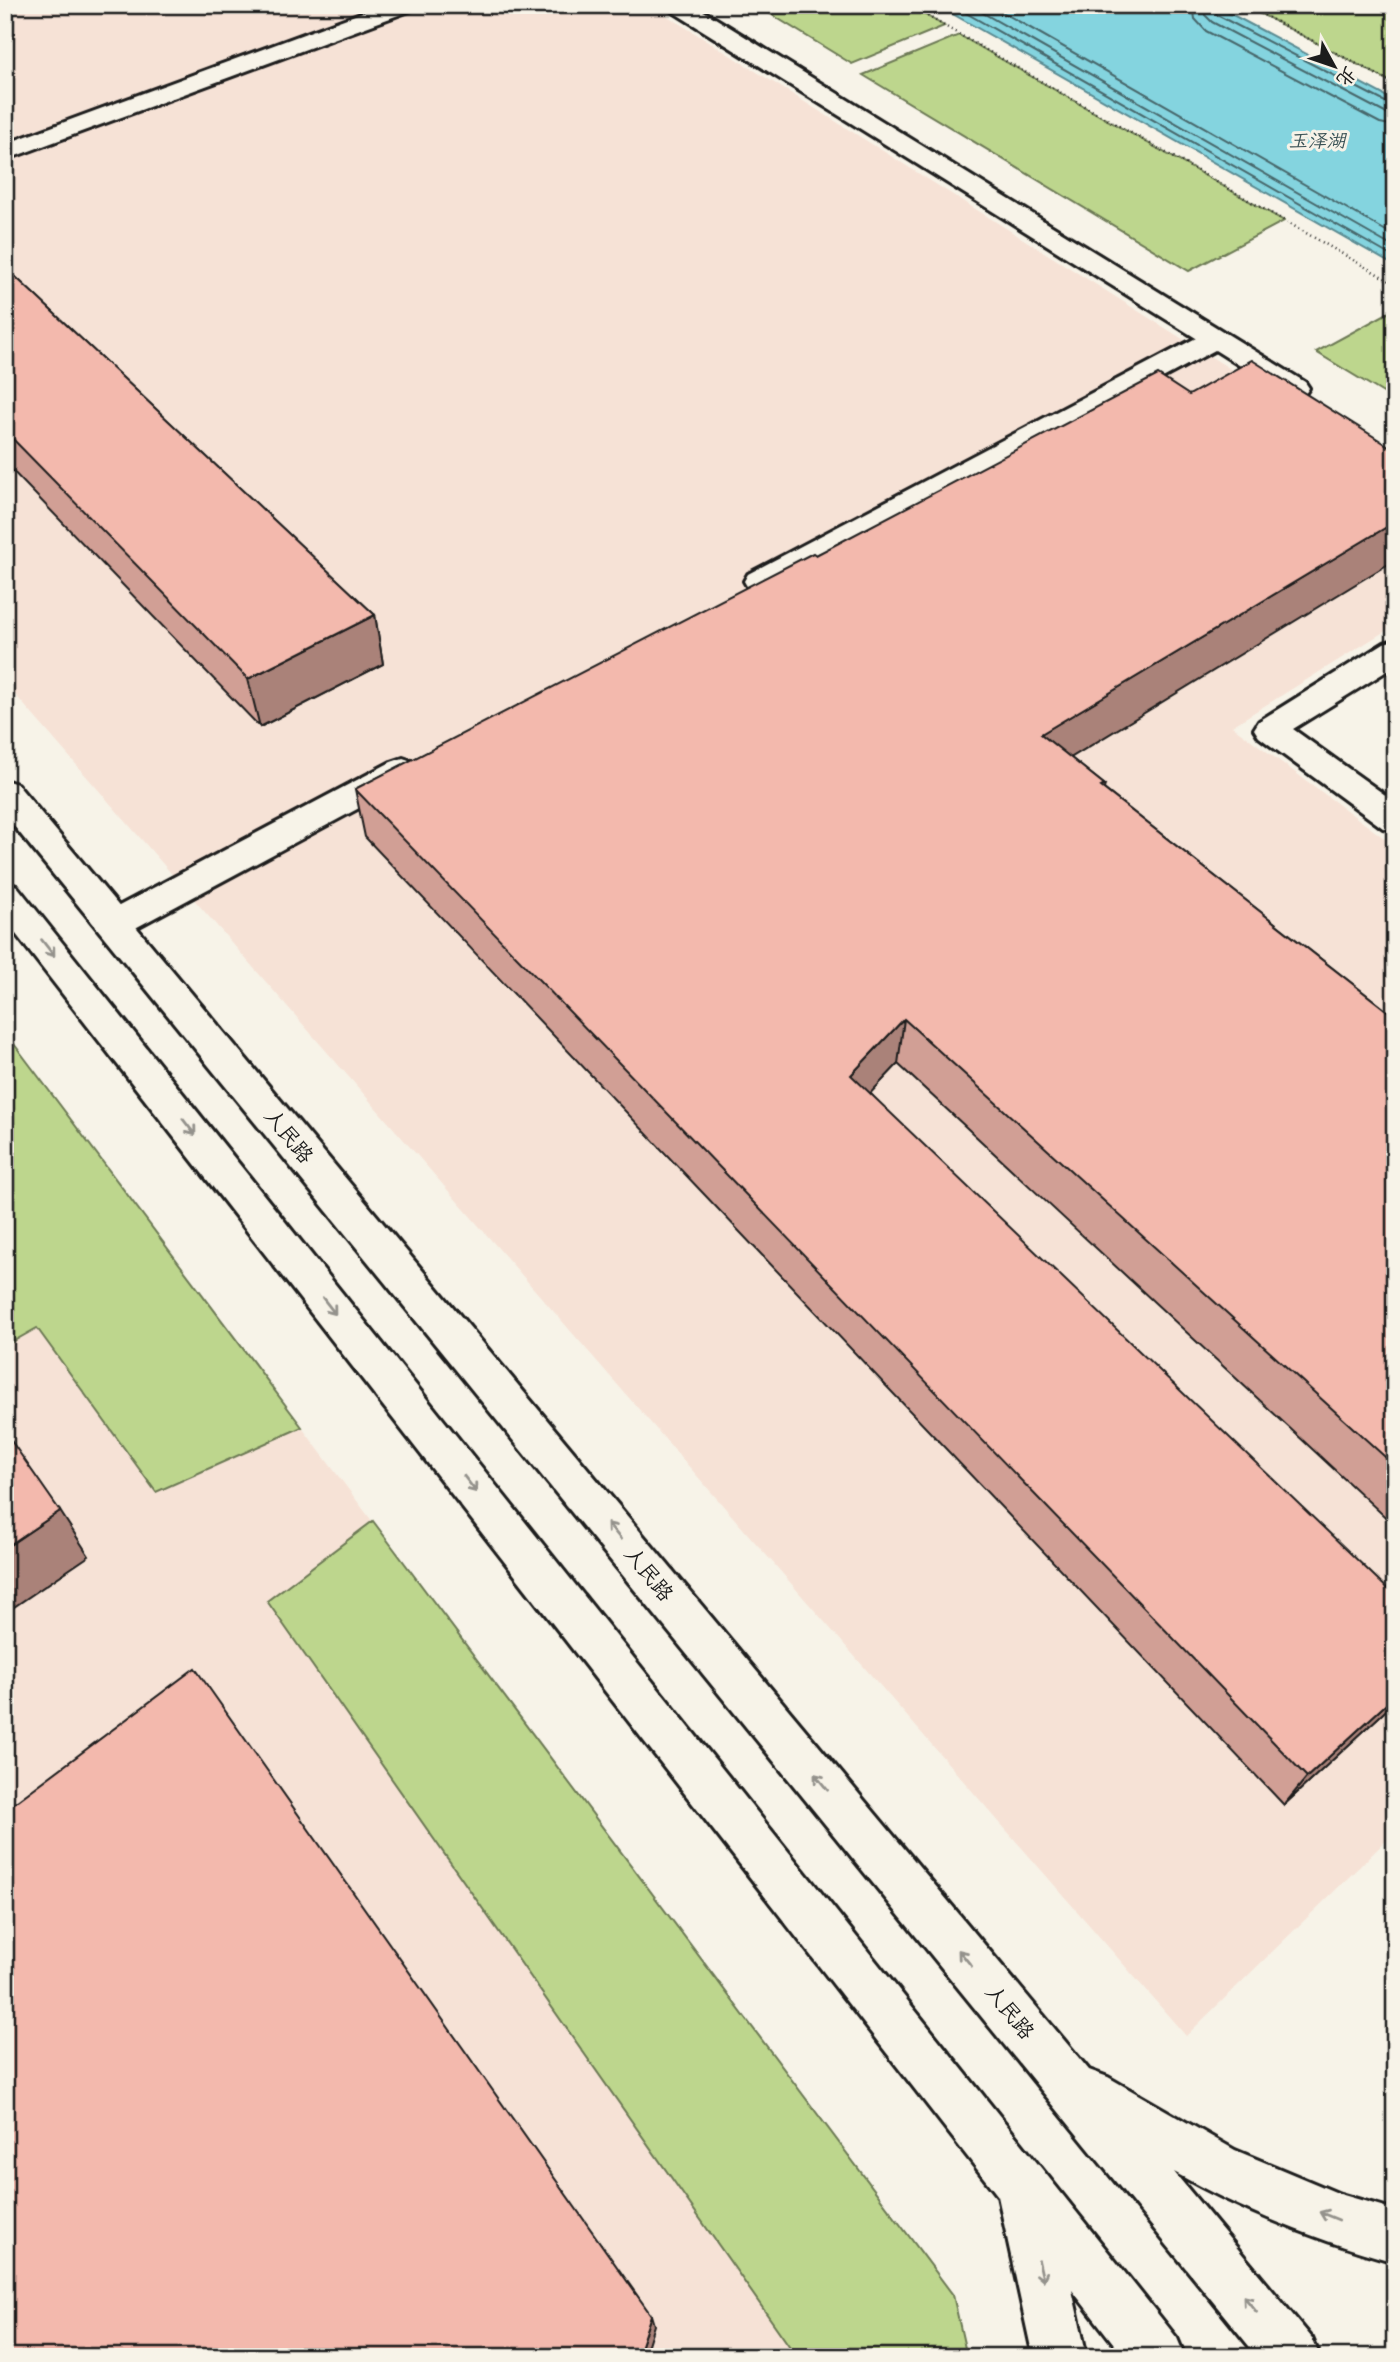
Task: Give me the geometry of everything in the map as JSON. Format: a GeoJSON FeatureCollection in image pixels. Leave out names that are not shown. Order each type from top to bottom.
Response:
{"type":"FeatureCollection","features":[{"type":"Feature","properties":{"kind":"main road"},"geometry":{"type":"LineString","coordinates":[[5,153],[404,5]]}},
{"type":"Feature","properties":{"kind":"main road"},"geometry":{"type":"LineString","coordinates":[[678,5],[1316,402]]}},
{"type":"Feature","properties":{"kind":"main road"},"geometry":{"type":"LineString","coordinates":[[738,592],[1215,339]]}},
{"type":"Feature","properties":{"kind":"main road"},"geometry":{"type":"LineString","coordinates":[[1395,651],[1270,729],[1395,819]]}},
{"type":"Feature","properties":{"kind":"main road"},"geometry":{"type":"LineString","coordinates":[[114,924],[432,755]]}},
{"type":"Feature","properties":{"kind":"main road","name":"人民路"},"geometry":{"type":"LineString","coordinates":[[5,792],[1293,2357]]}},
{"type":"Feature","properties":{"kind":"main road"},"geometry":{"type":"LineString","coordinates":[[5,895],[1158,2357]]}},
{"type":"Feature","properties":{"kind":"main road"},"geometry":{"type":"LineString","coordinates":[[1068,2082],[1217,2168],[1338,2220],[1395,2236]]}},
{"type":"Feature","properties":{"kind":"main road"},"geometry":{"type":"LineString","coordinates":[[1021,2181],[1060,2357]]}},
{"type":"Feature","properties":{"kind":"path"},"geometry":{"type":"LineString","coordinates":[[908,5],[1395,284]]}},
{"type":"Feature","properties":{"kind":"path"},"geometry":{"type":"LineString","coordinates":[[1244,5],[1395,84]]}},
{"type":"Feature","properties":{"kind":"shaded area"},"geometry":{"type":"Polygon","coordinates":[[[5,5],[650,5],[1395,472],[1395,625],[1232,726],[1395,846],[1395,1832],[1186,2036],[5,683],[5,5]]]}},
{"type":"Feature","properties":{"kind":"shaded area"},"geometry":{"type":"Polygon","coordinates":[[[5,1032],[953,2295],[894,2357],[5,2357],[5,1032]]]}},
{"type":"Feature","properties":{"kind":"green space"},"geometry":{"type":"Polygon","coordinates":[[[756,5],[908,5],[944,26],[852,64],[756,5]]]}},
{"type":"Feature","properties":{"kind":"green space"},"geometry":{"type":"Polygon","coordinates":[[[1244,5],[1395,5],[1395,84],[1244,5]]]}},
{"type":"Feature","properties":{"kind":"green space"},"geometry":{"type":"Polygon","coordinates":[[[959,35],[1284,221],[1189,271],[863,75],[959,35]]]}},
{"type":"Feature","properties":{"kind":"green space"},"geometry":{"type":"Polygon","coordinates":[[[1395,309],[1395,400],[1316,352],[1395,309]]]}},
{"type":"Feature","properties":{"kind":"green space"},"geometry":{"type":"Polygon","coordinates":[[[5,1032],[302,1427],[156,1492],[37,1328],[5,1346],[5,1032]]]}},
{"type":"Feature","properties":{"kind":"green space"},"geometry":{"type":"Polygon","coordinates":[[[373,1521],[953,2295],[967,2357],[797,2357],[267,1601],[373,1521]]]}},
{"type":"Feature","properties":{"kind":"water","name":"玉泽湖"},"geometry":{"type":"Polygon","coordinates":[[[937,5],[1214,5],[1395,101],[1395,266],[937,5]]]}},
{"type":"Feature","properties":{"kind":"building"},"geometry":{"type":"Polygon","coordinates":[[[5,267],[375,615],[248,679],[5,431],[5,267]]]}},
{"type":"Feature","properties":{"kind":"building"},"geometry":{"type":"Polygon","coordinates":[[[1252,360],[1395,450],[1395,522],[1041,734],[1105,785],[1101,787],[1395,1017],[1395,1466],[904,1019],[851,1075],[1395,1596],[1395,1696],[1307,1777],[355,789],[813,553],[816,555],[1158,375],[1189,395],[1252,360]]]}},
{"type":"Feature","properties":{"kind":"building"},"geometry":{"type":"Polygon","coordinates":[[[5,1432],[60,1511],[5,1548],[5,1432]]]}},
{"type":"Feature","properties":{"kind":"building"},"geometry":{"type":"Polygon","coordinates":[[[195,1668],[651,2315],[637,2357],[5,2357],[5,1810],[195,1668]]]}}]}
